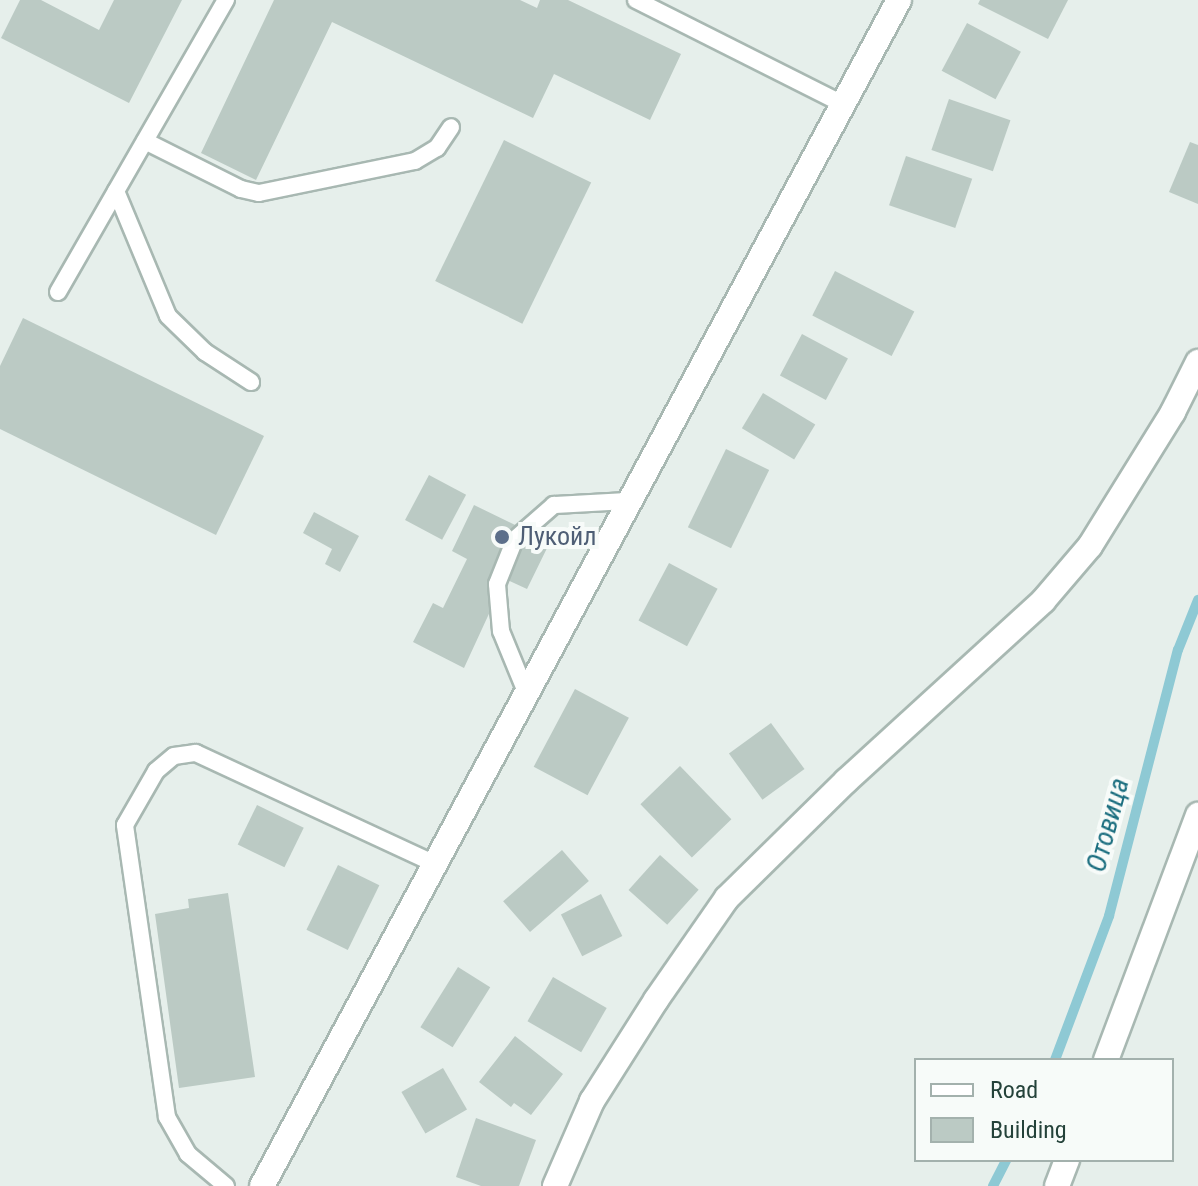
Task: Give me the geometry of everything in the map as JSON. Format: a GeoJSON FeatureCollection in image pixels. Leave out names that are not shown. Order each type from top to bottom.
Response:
{"type":"FeatureCollection","features":[{"type":"Feature","properties":{"kind":"street"},"geometry":{"type":"LineString","coordinates":[[262,1186],[899,0]]}},
{"type":"Feature","properties":{"kind":"street"},"geometry":{"type":"LineString","coordinates":[[555,1186],[592,1101],[656,1000],[727,898],[846,781],[1043,601],[1090,546],[1173,412],[1198,362]]}},
{"type":"Feature","properties":{"kind":"street"},"geometry":{"type":"LineString","coordinates":[[1107,1058],[1198,815]]}},
{"type":"Feature","properties":{"kind":"street"},"geometry":{"type":"LineString","coordinates":[[1057,1186],[1066,1162]]}},
{"type":"Feature","properties":{"kind":"lane"},"geometry":{"type":"LineString","coordinates":[[58,292],[226,0]]}},
{"type":"Feature","properties":{"kind":"lane"},"geometry":{"type":"LineString","coordinates":[[636,0],[843,104]]}},
{"type":"Feature","properties":{"kind":"lane"},"geometry":{"type":"LineString","coordinates":[[145,141],[241,189],[259,193],[415,161],[437,148],[451,127]]}},
{"type":"Feature","properties":{"kind":"lane"},"geometry":{"type":"LineString","coordinates":[[116,191],[168,316],[205,352],[251,382]]}},
{"type":"Feature","properties":{"kind":"lane"},"geometry":{"type":"LineString","coordinates":[[526,692],[501,631],[497,584],[515,539],[554,505],[628,501]]}},
{"type":"Feature","properties":{"kind":"lane"},"geometry":{"type":"LineString","coordinates":[[226,1186],[188,1154],[167,1117],[125,825],[150,781],[174,756],[196,753],[435,864]]}},
{"type":"Feature","properties":{"kind":"building"},"geometry":{"type":"Polygon","coordinates":[[[20,0],[41,0],[99,30],[114,0],[182,0],[129,103],[1,38],[20,0]]]}},
{"type":"Feature","properties":{"kind":"building"},"geometry":{"type":"Polygon","coordinates":[[[274,0],[520,0],[537,8],[540,0],[568,0],[681,54],[650,120],[554,74],[533,118],[332,22],[256,180],[201,153],[274,0]]]}},
{"type":"Feature","properties":{"kind":"building"},"geometry":{"type":"Polygon","coordinates":[[[980,0],[1068,0],[1048,39],[978,4],[980,0]]]}},
{"type":"Feature","properties":{"kind":"building"},"geometry":{"type":"Polygon","coordinates":[[[967,23],[1021,52],[996,99],[942,71],[967,23]]]}},
{"type":"Feature","properties":{"kind":"building"},"geometry":{"type":"Polygon","coordinates":[[[949,99],[1010,120],[993,171],[931,150],[949,99]]]}},
{"type":"Feature","properties":{"kind":"building"},"geometry":{"type":"Polygon","coordinates":[[[504,140],[591,183],[522,324],[435,281],[504,140]]]}},
{"type":"Feature","properties":{"kind":"building"},"geometry":{"type":"Polygon","coordinates":[[[1190,142],[1198,145],[1198,204],[1169,192],[1190,142]]]}},
{"type":"Feature","properties":{"kind":"building"},"geometry":{"type":"Polygon","coordinates":[[[906,156],[972,179],[955,228],[889,205],[906,156]]]}},
{"type":"Feature","properties":{"kind":"building"},"geometry":{"type":"Polygon","coordinates":[[[835,271],[914,311],[892,356],[812,316],[835,271]]]}},
{"type":"Feature","properties":{"kind":"building"},"geometry":{"type":"Polygon","coordinates":[[[23,318],[264,436],[216,535],[0,429],[0,366],[23,318]]]}},
{"type":"Feature","properties":{"kind":"building"},"geometry":{"type":"Polygon","coordinates":[[[802,334],[848,358],[826,400],[780,375],[802,334]]]}},
{"type":"Feature","properties":{"kind":"building"},"geometry":{"type":"Polygon","coordinates":[[[763,393],[815,424],[794,460],[742,428],[763,393]]]}},
{"type":"Feature","properties":{"kind":"building"},"geometry":{"type":"Polygon","coordinates":[[[726,449],[769,470],[731,548],[688,527],[726,449]]]}},
{"type":"Feature","properties":{"kind":"building"},"geometry":{"type":"Polygon","coordinates":[[[429,475],[466,495],[442,540],[405,520],[429,475]]]}},
{"type":"Feature","properties":{"kind":"building"},"geometry":{"type":"Polygon","coordinates":[[[474,505],[550,542],[527,589],[505,579],[464,668],[413,642],[433,603],[443,608],[467,559],[452,551],[474,505]]]}},
{"type":"Feature","properties":{"kind":"building"},"geometry":{"type":"Polygon","coordinates":[[[314,512],[359,536],[340,572],[325,564],[332,549],[303,533],[314,512]]]}},
{"type":"Feature","properties":{"kind":"building"},"geometry":{"type":"Polygon","coordinates":[[[669,563],[718,589],[687,646],[638,620],[669,563]]]}},
{"type":"Feature","properties":{"kind":"building"},"geometry":{"type":"Polygon","coordinates":[[[575,689],[629,718],[588,795],[534,767],[575,689]]]}},
{"type":"Feature","properties":{"kind":"building"},"geometry":{"type":"Polygon","coordinates":[[[771,723],[805,769],[762,800],[729,754],[771,723]]]}},
{"type":"Feature","properties":{"kind":"building"},"geometry":{"type":"Polygon","coordinates":[[[680,766],[731,819],[692,857],[640,804],[680,766]]]}},
{"type":"Feature","properties":{"kind":"building"},"geometry":{"type":"Polygon","coordinates":[[[257,805],[304,828],[284,867],[238,845],[257,805]]]}},
{"type":"Feature","properties":{"kind":"building"},"geometry":{"type":"Polygon","coordinates":[[[562,850],[589,881],[530,932],[503,901],[562,850]]]}},
{"type":"Feature","properties":{"kind":"building"},"geometry":{"type":"Polygon","coordinates":[[[660,855],[699,890],[667,925],[629,890],[660,855]]]}},
{"type":"Feature","properties":{"kind":"building"},"geometry":{"type":"Polygon","coordinates":[[[338,865],[379,885],[348,950],[306,930],[338,865]]]}},
{"type":"Feature","properties":{"kind":"building"},"geometry":{"type":"Polygon","coordinates":[[[228,893],[255,1077],[179,1088],[155,914],[189,908],[188,899],[228,893]]]}},
{"type":"Feature","properties":{"kind":"building"},"geometry":{"type":"Polygon","coordinates":[[[601,894],[622,936],[582,956],[561,914],[601,894]]]}},
{"type":"Feature","properties":{"kind":"building"},"geometry":{"type":"Polygon","coordinates":[[[458,967],[490,987],[453,1047],[420,1027],[458,967]]]}},
{"type":"Feature","properties":{"kind":"building"},"geometry":{"type":"Polygon","coordinates":[[[553,977],[607,1008],[581,1052],[528,1021],[553,977]]]}},
{"type":"Feature","properties":{"kind":"building"},"geometry":{"type":"Polygon","coordinates":[[[515,1036],[563,1074],[531,1115],[514,1103],[511,1107],[479,1082],[515,1036]]]}},
{"type":"Feature","properties":{"kind":"building"},"geometry":{"type":"Polygon","coordinates":[[[443,1068],[467,1110],[425,1134],[401,1092],[443,1068]]]}},
{"type":"Feature","properties":{"kind":"building"},"geometry":{"type":"Polygon","coordinates":[[[476,1118],[536,1140],[519,1186],[481,1186],[456,1177],[476,1118]]]}},
{"type":"Feature","properties":{"kind":"waterway","name":"Отовица"},"geometry":{"type":"LineString","coordinates":[[1056,1058],[1109,916],[1178,650],[1198,600]]}},
{"type":"Feature","properties":{"kind":"waterway","name":"Отовица"},"geometry":{"type":"LineString","coordinates":[[993,1186],[1005,1162]]}},
{"type":"Feature","properties":{"kind":"place","name":"Лукойл"},"geometry":{"type":"Point","coordinates":[502,537]}}]}
